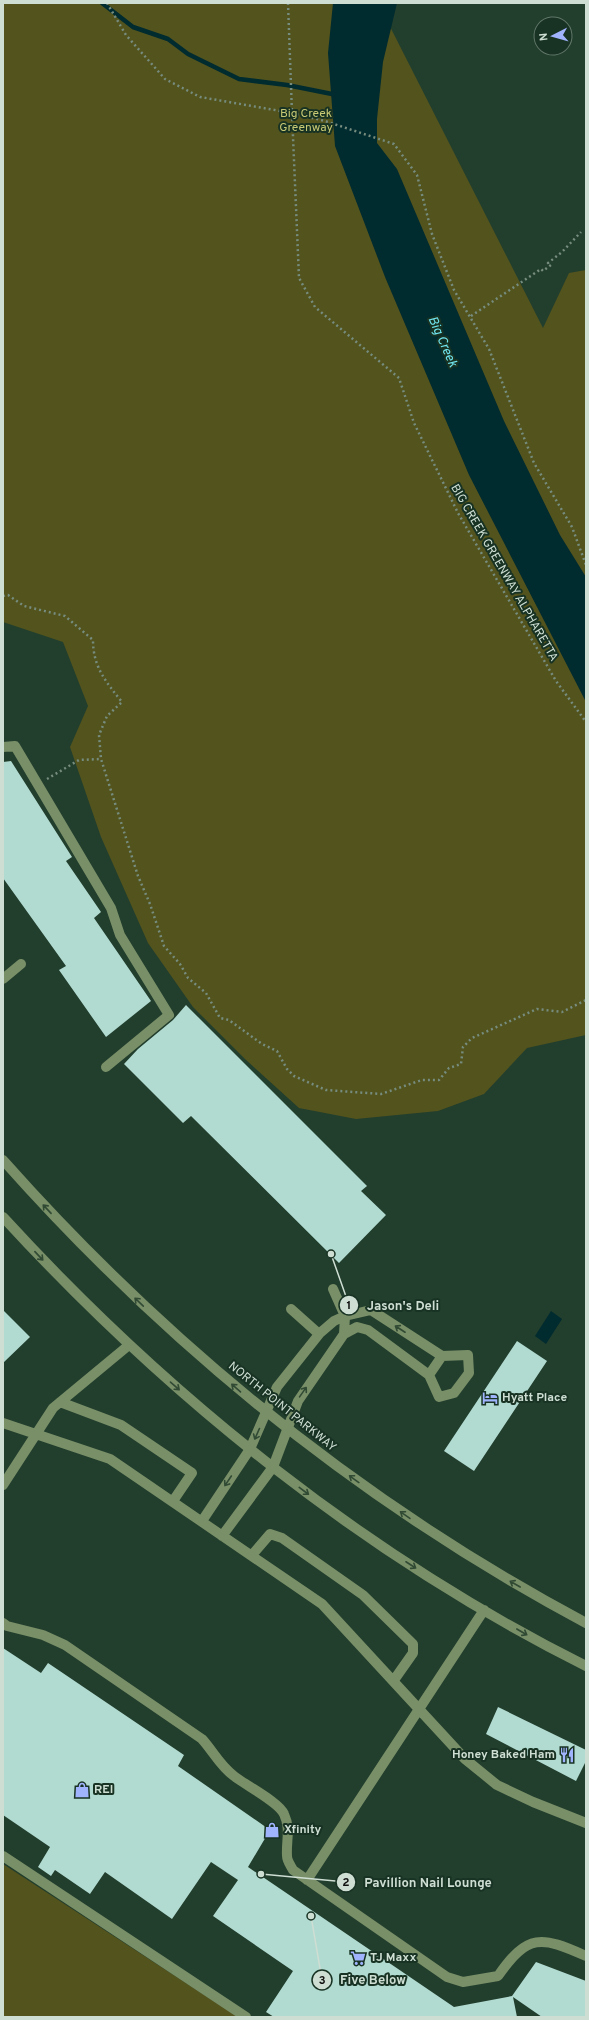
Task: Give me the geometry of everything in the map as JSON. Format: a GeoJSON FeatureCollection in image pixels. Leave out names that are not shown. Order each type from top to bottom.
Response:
{"type":"FeatureCollection","features":[{"type":"Feature","properties":{"kind":"street"},"geometry":{"type":"LineString","coordinates":[[3,747],[15,746],[111,908],[120,935],[169,1015],[106,1068]]}},
{"type":"Feature","properties":{"kind":"street"},"geometry":{"type":"LineString","coordinates":[[3,979],[20,964]]}},
{"type":"Feature","properties":{"kind":"street","name":"NORTH POINT PARKWAY"},"geometry":{"type":"LineString","coordinates":[[3,1160],[67,1231],[137,1300],[200,1358],[286,1429],[415,1522],[503,1577],[586,1623]]}},
{"type":"Feature","properties":{"kind":"street"},"geometry":{"type":"LineString","coordinates":[[3,1217],[45,1262],[128,1344],[273,1467],[394,1554],[484,1610],[586,1666]]}},
{"type":"Feature","properties":{"kind":"street"},"geometry":{"type":"LineString","coordinates":[[333,1289],[345,1316],[344,1334]]}},
{"type":"Feature","properties":{"kind":"street"},"geometry":{"type":"LineString","coordinates":[[291,1309],[319,1334]]}},
{"type":"Feature","properties":{"kind":"street"},"geometry":{"type":"LineString","coordinates":[[202,1521],[250,1449],[277,1387],[319,1334],[334,1321],[345,1316],[371,1310],[442,1356],[468,1355],[469,1373],[454,1393],[439,1397],[429,1375],[368,1330],[357,1327],[344,1334],[298,1400],[273,1467],[222,1536]]}},
{"type":"Feature","properties":{"kind":"street"},"geometry":{"type":"LineString","coordinates":[[3,1486],[53,1408],[128,1344]]}},
{"type":"Feature","properties":{"kind":"street"},"geometry":{"type":"LineString","coordinates":[[429,1375],[442,1356]]}},
{"type":"Feature","properties":{"kind":"street"},"geometry":{"type":"LineString","coordinates":[[60,1402],[121,1425],[192,1473],[172,1501]]}},
{"type":"Feature","properties":{"kind":"street"},"geometry":{"type":"LineString","coordinates":[[3,1423],[110,1460],[202,1521],[322,1604],[420,1708],[465,1759],[497,1785],[533,1802],[586,1823]]}},
{"type":"Feature","properties":{"kind":"street"},"geometry":{"type":"LineString","coordinates":[[252,1556],[270,1534],[282,1538],[363,1595],[413,1644],[413,1653],[394,1680]]}},
{"type":"Feature","properties":{"kind":"street"},"geometry":{"type":"LineString","coordinates":[[307,1880],[484,1610]]}},
{"type":"Feature","properties":{"kind":"street"},"geometry":{"type":"LineString","coordinates":[[3,1623],[7,1626],[43,1635],[64,1645],[202,1739],[212,1749],[221,1764],[233,1776],[269,1799],[284,1812],[289,1828],[287,1857],[293,1870],[447,1977],[463,1982],[498,1976],[519,1949],[539,1941],[559,1944],[586,1956]]}},
{"type":"Feature","properties":{"kind":"street"},"geometry":{"type":"LineString","coordinates":[[3,1856],[246,2017]]}},
{"type":"Feature","properties":{"kind":"path"},"geometry":{"type":"LineString","coordinates":[[107,3],[126,36],[165,79],[200,97],[292,113],[325,121],[394,144],[417,175],[432,234],[454,290],[471,316],[489,349],[534,463],[572,527],[586,565]]}},
{"type":"Feature","properties":{"kind":"path","name":"BIG CREEK GREENWAY ALPHARETTA"},"geometry":{"type":"LineString","coordinates":[[288,3],[299,278],[315,307],[399,378],[414,423],[458,513],[556,681],[586,722]]}},
{"type":"Feature","properties":{"kind":"path"},"geometry":{"type":"LineString","coordinates":[[471,316],[541,269],[543,272],[550,265],[548,263],[562,252],[580,232]]}},
{"type":"Feature","properties":{"kind":"path"},"geometry":{"type":"LineString","coordinates":[[3,596],[8,596],[24,606],[65,616],[94,640],[93,652],[102,678],[122,702],[107,716],[99,735],[101,759],[138,876],[150,904],[164,946],[180,964],[188,978],[206,993],[220,1018],[229,1020],[262,1044],[277,1051],[286,1069],[294,1076],[326,1090],[381,1094],[422,1080],[439,1080],[449,1068],[461,1064],[463,1047],[472,1038],[537,1009],[562,1012],[586,1000]]}},
{"type":"Feature","properties":{"kind":"path"},"geometry":{"type":"LineString","coordinates":[[38,785],[80,760],[101,759]]}},
{"type":"Feature","properties":{"kind":"green space","name":"Big Creek Greenway"},"geometry":{"type":"Polygon","coordinates":[[[3,3],[378,3],[543,328],[569,273],[586,270],[586,1035],[527,1048],[484,1094],[438,1111],[356,1119],[299,1108],[245,1059],[193,1007],[148,943],[101,837],[70,747],[88,706],[63,642],[3,622],[3,3]]]}},
{"type":"Feature","properties":{"kind":"green space"},"geometry":{"type":"Polygon","coordinates":[[[3,1864],[238,2017],[3,2017],[3,1864]]]}},
{"type":"Feature","properties":{"kind":"water","name":"Big Creek"},"geometry":{"type":"Polygon","coordinates":[[[333,3],[397,3],[383,62],[377,119],[377,143],[397,169],[504,421],[560,535],[586,577],[586,702],[469,475],[385,277],[335,146],[328,53],[333,3]]]}},
{"type":"Feature","properties":{"kind":"water"},"geometry":{"type":"Polygon","coordinates":[[[551,1311],[562,1319],[546,1344],[535,1336],[551,1311]]]}},
{"type":"Feature","properties":{"kind":"building"},"geometry":{"type":"Polygon","coordinates":[[[11,761],[72,857],[66,861],[101,912],[94,918],[151,1001],[106,1037],[59,970],[66,966],[3,878],[3,762],[11,761]]]}},
{"type":"Feature","properties":{"kind":"building"},"geometry":{"type":"Polygon","coordinates":[[[186,1005],[367,1186],[361,1191],[386,1215],[339,1263],[191,1116],[183,1123],[124,1064],[138,1049],[173,1020],[186,1005]]]}},
{"type":"Feature","properties":{"kind":"building"},"geometry":{"type":"Polygon","coordinates":[[[3,1310],[30,1337],[3,1363],[3,1310]]]}},
{"type":"Feature","properties":{"kind":"building"},"geometry":{"type":"Polygon","coordinates":[[[517,1341],[547,1361],[474,1471],[444,1451],[517,1341]]]}},
{"type":"Feature","properties":{"kind":"building"},"geometry":{"type":"Polygon","coordinates":[[[3,1648],[41,1673],[48,1663],[184,1755],[178,1766],[270,1830],[248,1867],[454,2007],[512,1996],[536,1962],[586,1981],[586,2017],[542,2017],[513,1997],[517,2017],[274,2017],[266,2012],[293,1971],[213,1916],[238,1880],[211,1862],[172,1919],[105,1872],[90,1894],[55,1870],[51,1876],[38,1867],[50,1847],[3,1815],[3,1648]]]}},
{"type":"Feature","properties":{"kind":"building"},"geometry":{"type":"Polygon","coordinates":[[[498,1707],[586,1750],[586,1761],[576,1781],[486,1734],[498,1707]]]}},
{"type":"Feature","properties":{"kind":"waterway"},"geometry":{"type":"LineString","coordinates":[[102,3],[133,27],[168,39],[188,54],[239,79],[287,85],[337,95]]}},
{"type":"Feature","properties":{"kind":"place","name":"Jason's Deli"},"geometry":{"type":"Point","coordinates":[331,1254]}},
{"type":"Feature","properties":{"kind":"place","name":"Hyatt Place"},"geometry":{"type":"Point","coordinates":[490,1398]}},
{"type":"Feature","properties":{"kind":"place","name":"Honey Baked Ham"},"geometry":{"type":"Point","coordinates":[567,1755]}},
{"type":"Feature","properties":{"kind":"place","name":"REI"},"geometry":{"type":"Point","coordinates":[82,1790]}},
{"type":"Feature","properties":{"kind":"place","name":"Xfinity"},"geometry":{"type":"Point","coordinates":[272,1830]}},
{"type":"Feature","properties":{"kind":"place","name":"Pavillion Nail Lounge"},"geometry":{"type":"Point","coordinates":[261,1874]}},
{"type":"Feature","properties":{"kind":"place","name":"Five Below"},"geometry":{"type":"Point","coordinates":[311,1916]}},
{"type":"Feature","properties":{"kind":"place","name":"TJ Maxx"},"geometry":{"type":"Point","coordinates":[358,1958]}}]}
